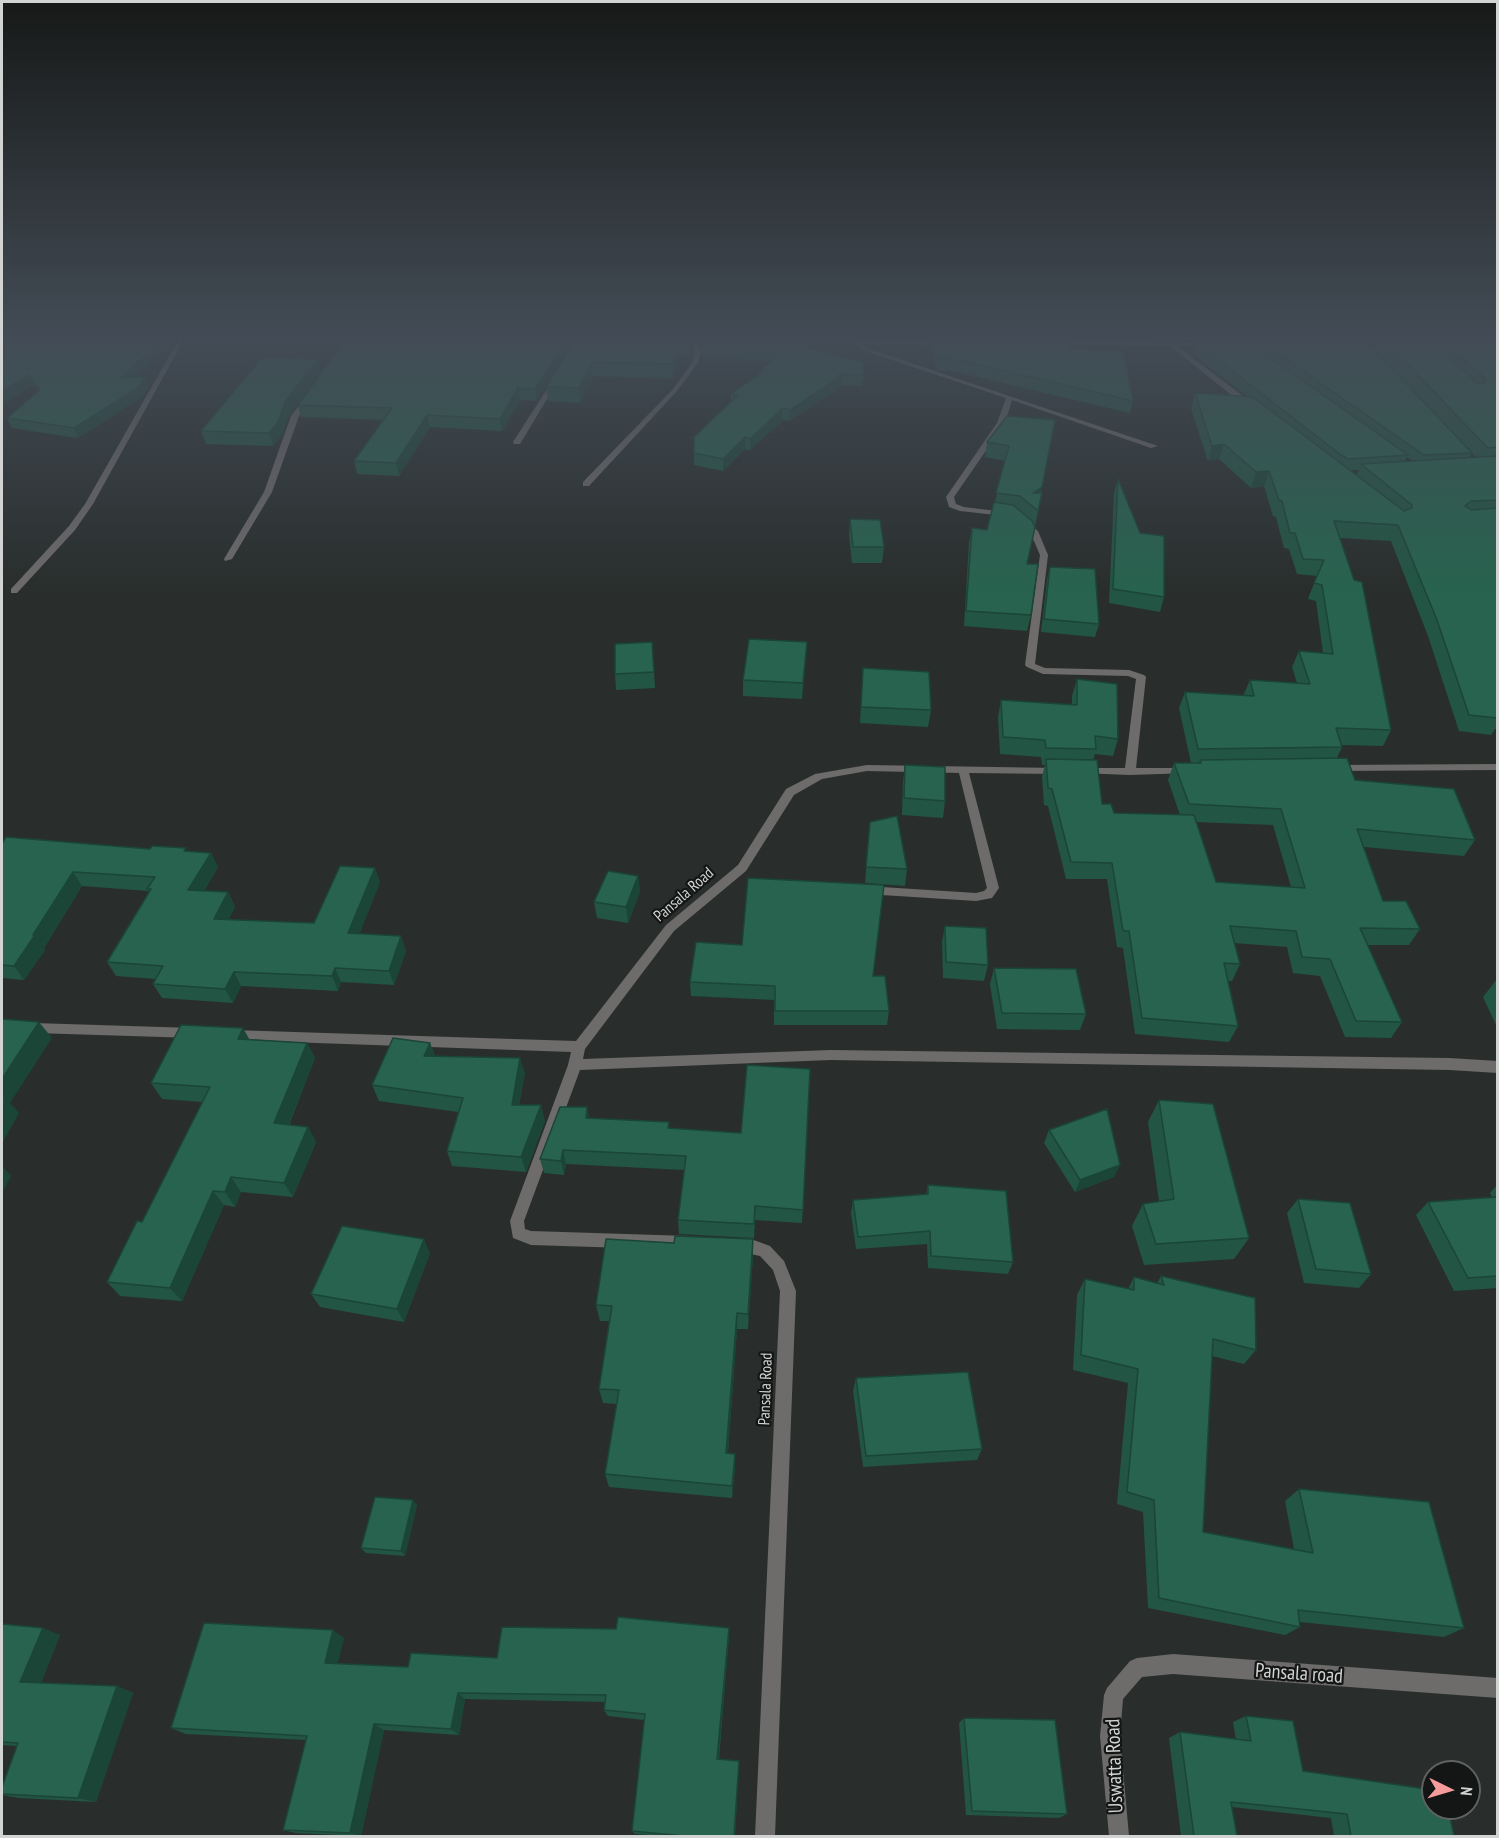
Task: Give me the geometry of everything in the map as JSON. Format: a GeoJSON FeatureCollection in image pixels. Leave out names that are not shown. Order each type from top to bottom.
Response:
{"type":"FeatureCollection","features":[{"type":"Feature","properties":{"kind":"street"},"geometry":{"type":"LineString","coordinates":[[15,591],[72,528],[89,504],[135,422]]}},
{"type":"Feature","properties":{"kind":"street"},"geometry":{"type":"LineString","coordinates":[[228,559],[268,492],[294,422]]}},
{"type":"Feature","properties":{"kind":"street"},"geometry":{"type":"LineString","coordinates":[[517,442],[530,422]]}},
{"type":"Feature","properties":{"kind":"street"},"geometry":{"type":"LineString","coordinates":[[586,484],[645,422]]}},
{"type":"Feature","properties":{"kind":"street"},"geometry":{"type":"LineString","coordinates":[[1001,422],[950,497],[952,505],[963,509],[1013,515],[1035,533],[1044,555],[1030,665],[1043,671],[1129,673],[1141,677],[1130,772]]}},
{"type":"Feature","properties":{"kind":"street"},"geometry":{"type":"LineString","coordinates":[[1083,422],[1154,446]]}},
{"type":"Feature","properties":{"kind":"street"},"geometry":{"type":"LineString","coordinates":[[1322,768],[1497,767]]}},
{"type":"Feature","properties":{"kind":"street","name":"Pansala Road"},"geometry":{"type":"LineString","coordinates":[[765,1836],[788,1291],[779,1266],[765,1251],[752,1246],[531,1238],[518,1233],[517,1221],[575,1065],[579,1047],[670,928],[742,868],[790,792],[819,776],[867,768],[1202,771]]}},
{"type":"Feature","properties":{"kind":"street"},"geometry":{"type":"LineString","coordinates":[[853,889],[976,897],[987,895],[993,888],[963,769]]}},
{"type":"Feature","properties":{"kind":"street"},"geometry":{"type":"LineString","coordinates":[[728,880],[750,882]]}},
{"type":"Feature","properties":{"kind":"street"},"geometry":{"type":"LineString","coordinates":[[2,1027],[579,1047]]}},
{"type":"Feature","properties":{"kind":"street"},"geometry":{"type":"LineString","coordinates":[[575,1065],[831,1055],[1438,1064],[1497,1067]]}},
{"type":"Feature","properties":{"kind":"street","name":"Pansala road"},"geometry":{"type":"LineString","coordinates":[[1114,1695],[1137,1668],[1173,1664],[1497,1688]]}},
{"type":"Feature","properties":{"kind":"street","name":"Uswatta Road"},"geometry":{"type":"LineString","coordinates":[[1114,1695],[1110,1736],[1119,1836]]}},
{"type":"Feature","properties":{"kind":"building"},"geometry":{"type":"Polygon","coordinates":[[[32,422],[84,422],[74,428],[32,422]]]}},
{"type":"Feature","properties":{"kind":"building"},"geometry":{"type":"Polygon","coordinates":[[[209,422],[278,422],[269,433],[201,431],[209,422]]]}},
{"type":"Feature","properties":{"kind":"building"},"geometry":{"type":"Polygon","coordinates":[[[382,422],[423,422],[396,463],[354,461],[382,422]]]}},
{"type":"Feature","properties":{"kind":"building"},"geometry":{"type":"Polygon","coordinates":[[[710,422],[768,422],[750,439],[745,437],[723,459],[694,453],[694,437],[710,422]]]}},
{"type":"Feature","properties":{"kind":"building"},"geometry":{"type":"Polygon","coordinates":[[[1003,422],[1055,422],[1042,487],[1033,493],[1042,493],[1038,511],[1020,496],[996,493],[1009,446],[987,442],[1003,422]]]}},
{"type":"Feature","properties":{"kind":"building"},"geometry":{"type":"Polygon","coordinates":[[[1204,422],[1286,422],[1404,511],[1412,508],[1412,505],[1361,464],[1497,456],[1497,500],[1471,501],[1465,506],[1471,510],[1497,508],[1497,718],[1469,715],[1437,620],[1398,525],[1334,521],[1354,580],[1362,582],[1391,730],[1336,728],[1342,747],[1198,749],[1185,692],[1254,696],[1250,680],[1310,684],[1299,651],[1333,654],[1322,585],[1314,583],[1324,560],[1303,559],[1295,533],[1290,533],[1282,501],[1279,500],[1269,471],[1256,472],[1224,444],[1212,446],[1204,422]]]}},
{"type":"Feature","properties":{"kind":"building"},"geometry":{"type":"Polygon","coordinates":[[[1298,422],[1361,422],[1408,455],[1348,459],[1298,422]]]}},
{"type":"Feature","properties":{"kind":"building"},"geometry":{"type":"Polygon","coordinates":[[[1376,422],[1442,422],[1472,453],[1424,455],[1376,422]]]}},
{"type":"Feature","properties":{"kind":"building"},"geometry":{"type":"Polygon","coordinates":[[[1463,422],[1497,422],[1497,447],[1488,448],[1463,422]]]}},
{"type":"Feature","properties":{"kind":"building"},"geometry":{"type":"Polygon","coordinates":[[[1118,479],[1140,533],[1164,536],[1164,597],[1113,589],[1118,479]]]}},
{"type":"Feature","properties":{"kind":"building"},"geometry":{"type":"Polygon","coordinates":[[[994,502],[1013,505],[1032,521],[1035,527],[1027,564],[1038,564],[1031,615],[966,611],[972,528],[987,530],[994,502]]]}},
{"type":"Feature","properties":{"kind":"building"},"geometry":{"type":"Polygon","coordinates":[[[850,519],[880,520],[884,547],[853,547],[850,519]]]}},
{"type":"Feature","properties":{"kind":"building"},"geometry":{"type":"Polygon","coordinates":[[[1050,567],[1095,569],[1099,624],[1044,619],[1050,567]]]}},
{"type":"Feature","properties":{"kind":"building"},"geometry":{"type":"Polygon","coordinates":[[[749,639],[807,642],[803,683],[743,680],[749,639]]]}},
{"type":"Feature","properties":{"kind":"building"},"geometry":{"type":"Polygon","coordinates":[[[652,642],[654,672],[615,674],[615,644],[652,642]]]}},
{"type":"Feature","properties":{"kind":"building"},"geometry":{"type":"Polygon","coordinates":[[[863,668],[929,672],[931,710],[861,707],[863,668]]]}},
{"type":"Feature","properties":{"kind":"building"},"geometry":{"type":"Polygon","coordinates":[[[1077,679],[1117,684],[1118,739],[1095,736],[1096,749],[1046,748],[1045,740],[1003,737],[1001,700],[1077,705],[1077,679]]]}},
{"type":"Feature","properties":{"kind":"building"},"geometry":{"type":"Polygon","coordinates":[[[1347,758],[1355,780],[1454,789],[1475,840],[1357,829],[1383,901],[1406,901],[1420,929],[1360,928],[1402,1022],[1356,1021],[1330,959],[1302,957],[1296,931],[1230,926],[1240,964],[1224,963],[1238,1026],[1142,1018],[1129,931],[1123,931],[1112,863],[1071,862],[1052,789],[1048,788],[1046,759],[1097,760],[1102,804],[1111,804],[1114,813],[1194,815],[1216,882],[1305,888],[1281,809],[1189,804],[1174,763],[1201,763],[1200,760],[1347,758]]]}},
{"type":"Feature","properties":{"kind":"building"},"geometry":{"type":"Polygon","coordinates":[[[905,765],[945,767],[945,801],[904,798],[905,765]]]}},
{"type":"Feature","properties":{"kind":"building"},"geometry":{"type":"Polygon","coordinates":[[[897,816],[907,869],[866,867],[870,822],[897,816]]]}},
{"type":"Feature","properties":{"kind":"building"},"geometry":{"type":"Polygon","coordinates":[[[6,837],[150,849],[152,846],[186,848],[184,851],[211,853],[188,890],[228,892],[214,919],[314,923],[340,866],[375,868],[348,933],[401,936],[389,971],[335,968],[332,976],[234,972],[225,989],[153,984],[163,966],[107,962],[151,889],[147,889],[155,877],[73,872],[14,966],[2,965],[2,844],[6,837]]]}},
{"type":"Feature","properties":{"kind":"building"},"geometry":{"type":"Polygon","coordinates":[[[608,871],[638,876],[626,907],[594,902],[608,871]]]}},
{"type":"Feature","properties":{"kind":"building"},"geometry":{"type":"Polygon","coordinates":[[[748,878],[884,885],[873,976],[885,976],[889,1011],[775,1011],[775,986],[690,982],[696,942],[742,945],[748,878]]]}},
{"type":"Feature","properties":{"kind":"building"},"geometry":{"type":"Polygon","coordinates":[[[945,926],[986,928],[988,965],[946,962],[945,926]]]}},
{"type":"Feature","properties":{"kind":"building"},"geometry":{"type":"Polygon","coordinates":[[[994,968],[1076,969],[1086,1014],[1002,1013],[994,968]]]}},
{"type":"Feature","properties":{"kind":"building"},"geometry":{"type":"Polygon","coordinates":[[[2,1019],[39,1022],[2,1079],[2,1019]]]}},
{"type":"Feature","properties":{"kind":"building"},"geometry":{"type":"Polygon","coordinates":[[[181,1025],[243,1028],[238,1039],[307,1043],[274,1123],[308,1127],[284,1183],[231,1177],[225,1192],[213,1191],[170,1288],[107,1282],[137,1221],[142,1222],[210,1087],[151,1083],[181,1025]]]}},
{"type":"Feature","properties":{"kind":"building"},"geometry":{"type":"Polygon","coordinates":[[[393,1038],[430,1043],[424,1056],[520,1058],[512,1105],[541,1105],[521,1157],[447,1151],[463,1098],[372,1085],[393,1038]]]}},
{"type":"Feature","properties":{"kind":"building"},"geometry":{"type":"Polygon","coordinates":[[[747,1065],[810,1069],[803,1210],[755,1206],[754,1224],[678,1220],[686,1156],[563,1150],[561,1161],[540,1159],[560,1107],[587,1107],[586,1118],[669,1122],[668,1128],[741,1133],[747,1065]]]}},
{"type":"Feature","properties":{"kind":"building"},"geometry":{"type":"Polygon","coordinates":[[[1159,1100],[1213,1104],[1249,1238],[1156,1244],[1143,1204],[1174,1199],[1159,1100]]]}},
{"type":"Feature","properties":{"kind":"building"},"geometry":{"type":"Polygon","coordinates":[[[1107,1109],[1120,1165],[1080,1180],[1049,1130],[1107,1109]]]}},
{"type":"Feature","properties":{"kind":"building"},"geometry":{"type":"Polygon","coordinates":[[[928,1185],[1006,1191],[1013,1262],[931,1256],[930,1231],[858,1237],[853,1200],[928,1194],[928,1185]]]}},
{"type":"Feature","properties":{"kind":"building"},"geometry":{"type":"Polygon","coordinates":[[[1497,1197],[1497,1276],[1468,1278],[1428,1202],[1497,1197]]]}},
{"type":"Feature","properties":{"kind":"building"},"geometry":{"type":"Polygon","coordinates":[[[1298,1199],[1350,1203],[1371,1274],[1316,1269],[1298,1199]]]}},
{"type":"Feature","properties":{"kind":"building"},"geometry":{"type":"Polygon","coordinates":[[[342,1226],[424,1239],[397,1309],[311,1294],[342,1226]]]}},
{"type":"Feature","properties":{"kind":"building"},"geometry":{"type":"Polygon","coordinates":[[[675,1236],[753,1239],[748,1314],[737,1313],[726,1453],[735,1454],[732,1486],[605,1474],[619,1390],[599,1389],[612,1306],[596,1305],[606,1239],[674,1243],[675,1236]]]}},
{"type":"Feature","properties":{"kind":"building"},"geometry":{"type":"Polygon","coordinates":[[[1161,1276],[1255,1298],[1256,1350],[1213,1339],[1203,1532],[1313,1553],[1299,1489],[1429,1502],[1464,1628],[1298,1610],[1300,1627],[1159,1598],[1154,1500],[1127,1492],[1138,1369],[1081,1355],[1085,1279],[1134,1290],[1134,1277],[1164,1285],[1161,1276]]]}},
{"type":"Feature","properties":{"kind":"building"},"geometry":{"type":"Polygon","coordinates":[[[968,1372],[982,1449],[866,1456],[856,1378],[968,1372]]]}},
{"type":"Feature","properties":{"kind":"building"},"geometry":{"type":"Polygon","coordinates":[[[375,1497],[413,1500],[401,1551],[361,1548],[375,1497]]]}},
{"type":"Feature","properties":{"kind":"building"},"geometry":{"type":"Polygon","coordinates":[[[618,1617],[729,1628],[717,1759],[739,1761],[734,1836],[684,1836],[632,1831],[645,1714],[604,1710],[606,1695],[458,1693],[451,1729],[374,1724],[350,1833],[283,1830],[307,1736],[171,1728],[204,1623],[333,1630],[325,1663],[408,1667],[411,1653],[497,1658],[502,1627],[616,1629],[618,1617]]]}},
{"type":"Feature","properties":{"kind":"building"},"geometry":{"type":"Polygon","coordinates":[[[2,1624],[43,1628],[20,1682],[117,1686],[78,1798],[2,1794],[2,1787],[18,1743],[2,1742],[2,1624]]]}},
{"type":"Feature","properties":{"kind":"building"},"geometry":{"type":"Polygon","coordinates":[[[1246,1716],[1293,1721],[1303,1771],[1421,1788],[1421,1820],[1451,1820],[1454,1836],[1351,1836],[1347,1814],[1231,1802],[1237,1836],[1194,1836],[1180,1732],[1251,1741],[1246,1716]]]}},
{"type":"Feature","properties":{"kind":"building"},"geometry":{"type":"Polygon","coordinates":[[[964,1718],[1055,1720],[1067,1814],[972,1811],[964,1718]]]}}]}
